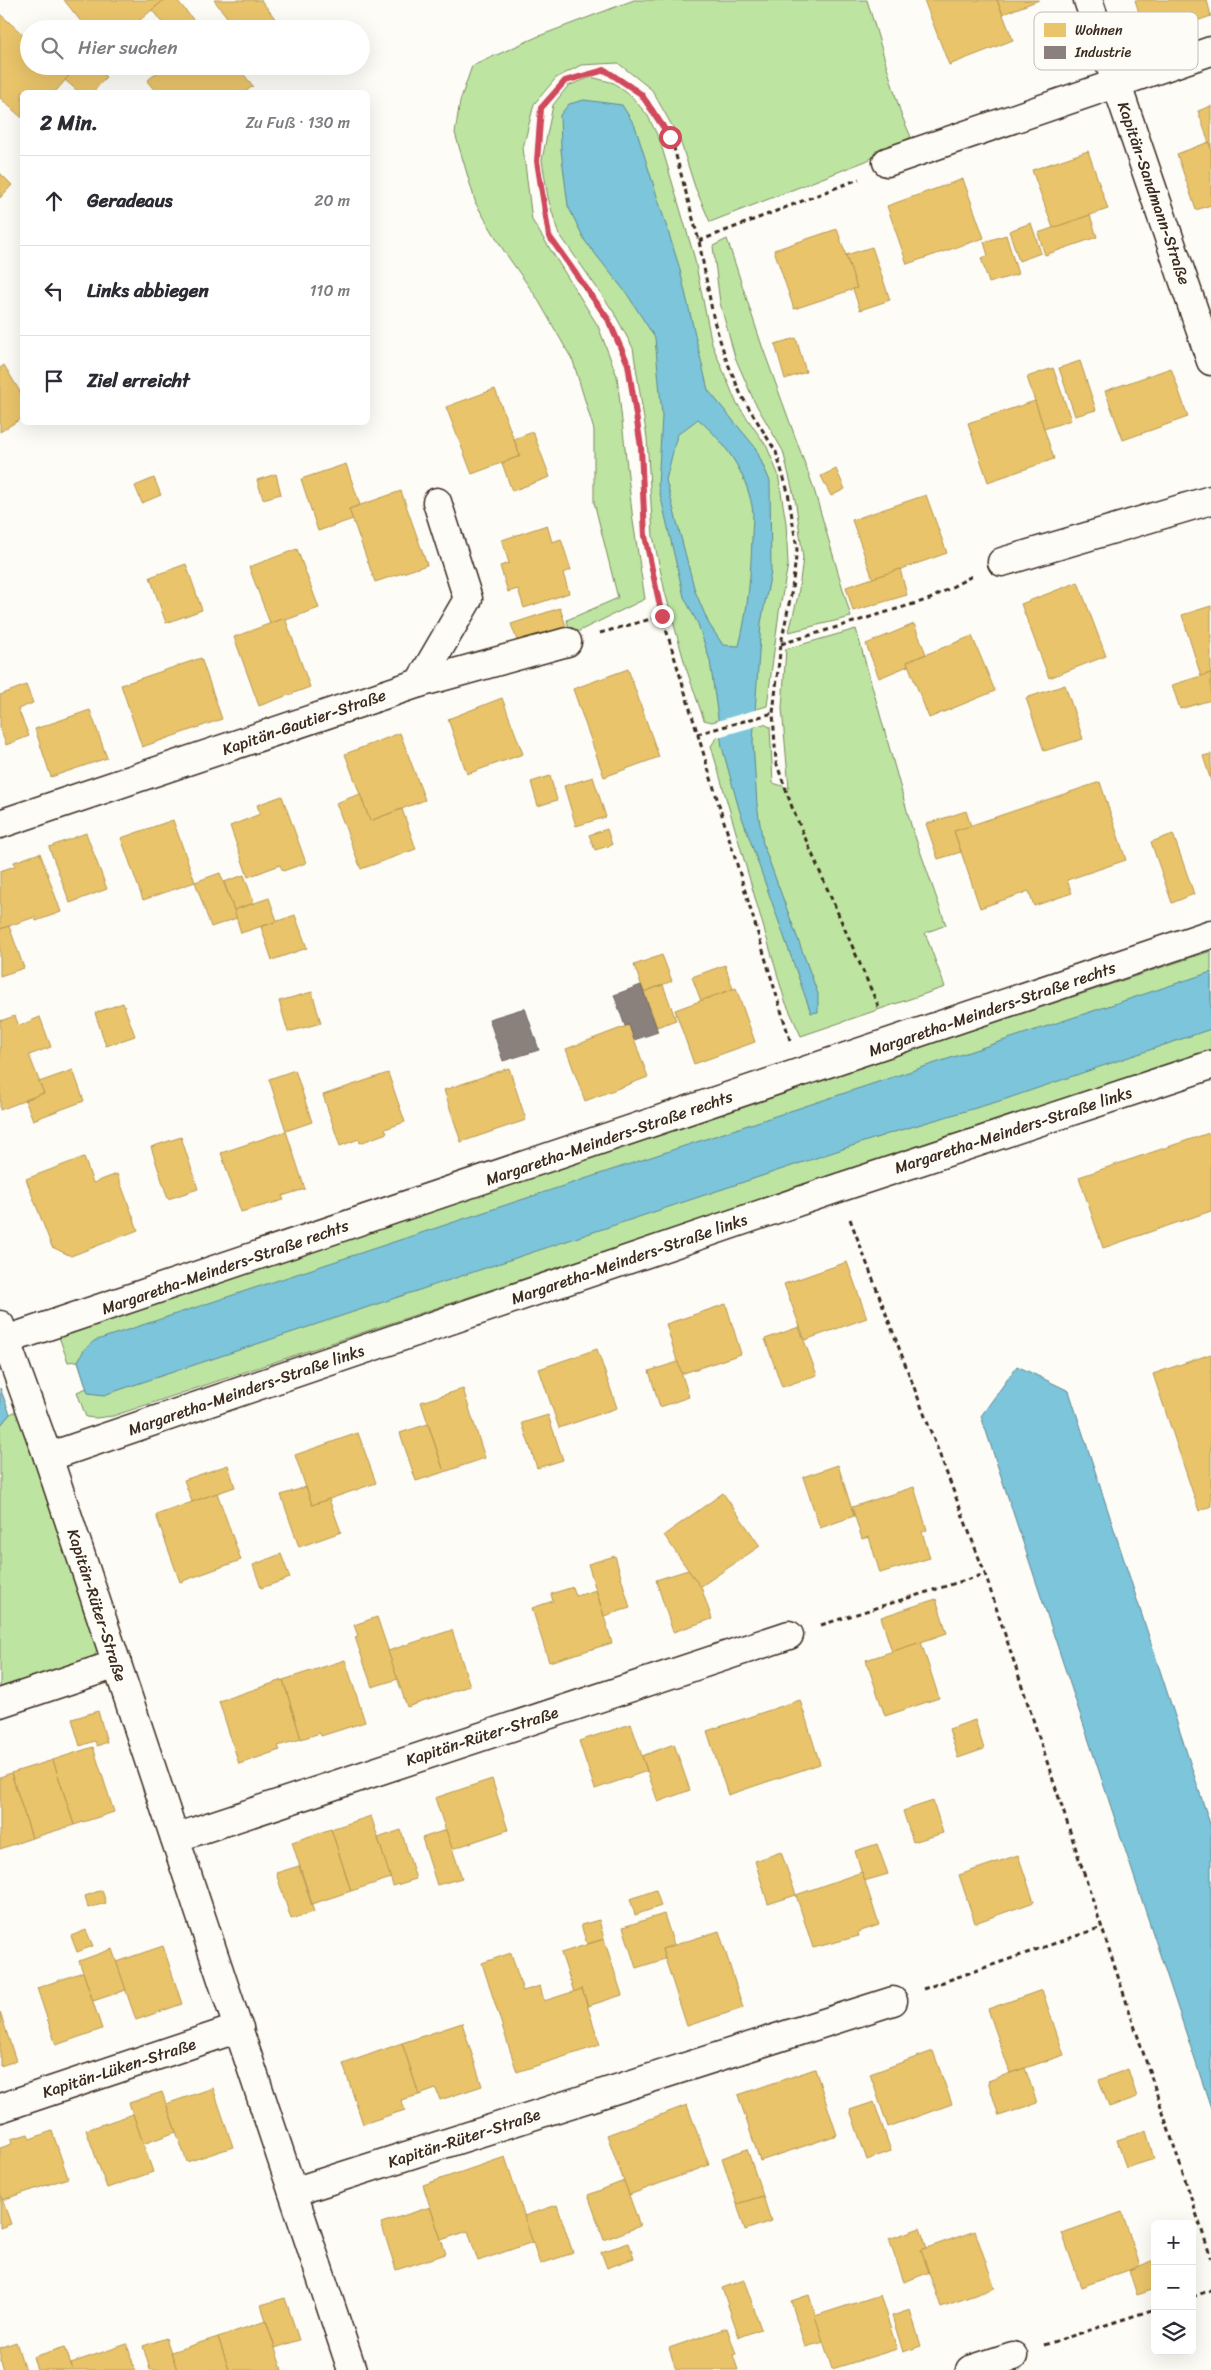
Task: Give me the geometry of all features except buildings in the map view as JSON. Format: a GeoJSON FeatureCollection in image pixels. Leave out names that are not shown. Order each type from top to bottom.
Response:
{"type":"FeatureCollection","features":[{"type":"Feature","properties":{"kind":"street","name":"Kapitän-Sandmann-Straße"},"geometry":{"type":"LineString","coordinates":[[1088,0],[1092,12]]}},
{"type":"Feature","properties":{"kind":"street"},"geometry":{"type":"LineString","coordinates":[[1198,54],[1211,50]]}},
{"type":"Feature","properties":{"kind":"street","name":"Kapitän-Sandmann-Straße"},"geometry":{"type":"LineString","coordinates":[[1113,70],[1211,361]]}},
{"type":"Feature","properties":{"kind":"street"},"geometry":{"type":"LineString","coordinates":[[1117,81],[1150,70]]}},
{"type":"Feature","properties":{"kind":"street","name":"Kapitän-Sandmann-Straße"},"geometry":{"type":"LineString","coordinates":[[887,162],[1117,81]]}},
{"type":"Feature","properties":{"kind":"street"},"geometry":{"type":"LineString","coordinates":[[1002,562],[1211,500]]}},
{"type":"Feature","properties":{"kind":"street"},"geometry":{"type":"LineString","coordinates":[[420,684],[468,599],[437,502]]}},
{"type":"Feature","properties":{"kind":"street","name":"Kapitän-Gautier-Straße"},"geometry":{"type":"LineString","coordinates":[[0,824],[420,684],[567,642]]}},
{"type":"Feature","properties":{"kind":"street","name":"Margaretha-Meinders-Straße rechts"},"geometry":{"type":"LineString","coordinates":[[3,1333],[800,1074],[1211,934]]}},
{"type":"Feature","properties":{"kind":"street","name":"Margaretha-Meinders-Straße links"},"geometry":{"type":"LineString","coordinates":[[48,1457],[838,1188],[1211,1065]]}},
{"type":"Feature","properties":{"kind":"street","name":"Kapitän-Rüter-Straße"},"geometry":{"type":"LineString","coordinates":[[3,1333],[48,1457],[352,2370]]}},
{"type":"Feature","properties":{"kind":"street","name":"Kapitän-Rüter-Straße"},"geometry":{"type":"LineString","coordinates":[[175,1838],[789,1634]]}},
{"type":"Feature","properties":{"kind":"street"},"geometry":{"type":"LineString","coordinates":[[0,1703],[117,1664]]}},
{"type":"Feature","properties":{"kind":"street","name":"Kapitän-Rüter-Straße"},"geometry":{"type":"LineString","coordinates":[[293,2192],[893,2001]]}},
{"type":"Feature","properties":{"kind":"street","name":"Kapitän-Lüken-Straße"},"geometry":{"type":"LineString","coordinates":[[0,2108],[239,2028]]}},
{"type":"Feature","properties":{"kind":"street"},"geometry":{"type":"LineString","coordinates":[[970,2370],[1013,2356]]}},
{"type":"Feature","properties":{"kind":"path"},"geometry":{"type":"LineString","coordinates":[[800,1074],[662,616],[645,536],[641,447],[628,364],[608,319],[549,236],[537,161],[541,108],[565,81],[605,70],[641,94],[670,137],[699,241],[714,321],[726,358],[741,395],[776,452],[788,492],[797,549],[792,589],[780,644],[773,713],[776,762],[793,810],[854,948],[892,1043]]}},
{"type":"Feature","properties":{"kind":"path"},"geometry":{"type":"LineString","coordinates":[[699,241],[856,180],[887,162]]}},
{"type":"Feature","properties":{"kind":"path"},"geometry":{"type":"LineString","coordinates":[[780,644],[930,599],[982,570],[1002,562]]}},
{"type":"Feature","properties":{"kind":"path"},"geometry":{"type":"LineString","coordinates":[[567,642],[662,616]]}},
{"type":"Feature","properties":{"kind":"path"},"geometry":{"type":"LineString","coordinates":[[697,734],[773,713]]}},
{"type":"Feature","properties":{"kind":"path"},"geometry":{"type":"LineString","coordinates":[[838,1188],[986,1574],[1211,2258]]}},
{"type":"Feature","properties":{"kind":"path"},"geometry":{"type":"LineString","coordinates":[[789,1634],[986,1574]]}},
{"type":"Feature","properties":{"kind":"path"},"geometry":{"type":"LineString","coordinates":[[893,2001],[957,1975],[1102,1927]]}},
{"type":"Feature","properties":{"kind":"path"},"geometry":{"type":"LineString","coordinates":[[1196,2295],[1211,2290]]}},
{"type":"Feature","properties":{"kind":"path"},"geometry":{"type":"LineString","coordinates":[[1013,2356],[1152,2310]]}},
{"type":"Feature","properties":{"kind":"green space"},"geometry":{"type":"Polygon","coordinates":[[[634,0],[867,0],[901,114],[911,137],[866,161],[710,222],[695,187],[680,140],[652,90],[618,63],[581,65],[556,78],[534,104],[523,148],[532,220],[598,326],[617,376],[633,521],[645,599],[579,631],[570,633],[567,620],[618,598],[594,502],[594,430],[573,361],[537,298],[504,251],[476,204],[455,133],[460,101],[472,66],[539,36],[634,0]]]}},
{"type":"Feature","properties":{"kind":"green space"},"geometry":{"type":"Polygon","coordinates":[[[591,77],[614,83],[632,97],[648,116],[660,141],[694,256],[712,344],[736,402],[767,447],[778,474],[786,523],[788,565],[779,612],[767,706],[712,722],[704,720],[686,668],[665,592],[653,536],[647,438],[633,348],[613,311],[558,232],[548,198],[542,160],[553,105],[568,86],[591,77]]]}},
{"type":"Feature","properties":{"kind":"green space"},"geometry":{"type":"Polygon","coordinates":[[[727,239],[762,346],[813,486],[851,617],[789,632],[798,596],[803,558],[796,504],[783,451],[754,401],[735,357],[720,303],[713,246],[727,239]]]}},
{"type":"Feature","properties":{"kind":"green space"},"geometry":{"type":"Polygon","coordinates":[[[856,629],[911,825],[946,925],[925,933],[945,987],[801,1036],[785,1001],[711,746],[717,737],[764,724],[770,727],[773,783],[789,788],[782,708],[786,649],[856,629]]]}},
{"type":"Feature","properties":{"kind":"green space"},"geometry":{"type":"Polygon","coordinates":[[[1211,951],[1211,1049],[113,1416],[86,1417],[77,1392],[87,1388],[78,1361],[68,1362],[58,1334],[1211,951]]]}},
{"type":"Feature","properties":{"kind":"green space"},"geometry":{"type":"Polygon","coordinates":[[[19,1410],[99,1647],[94,1657],[0,1693],[0,1426],[10,1414],[19,1410]]]}},
{"type":"Feature","properties":{"kind":"water"},"geometry":{"type":"Polygon","coordinates":[[[584,100],[622,105],[635,126],[679,266],[708,390],[755,447],[770,481],[771,572],[761,623],[753,742],[757,804],[763,844],[818,994],[818,1012],[811,1013],[739,809],[722,747],[710,661],[698,624],[684,597],[658,485],[662,416],[655,338],[627,294],[585,241],[568,206],[561,150],[560,115],[569,104],[584,100]],[[698,419],[677,435],[666,480],[695,591],[709,624],[723,645],[739,646],[745,619],[748,591],[753,509],[749,493],[739,469],[725,447],[698,419]]]}},
{"type":"Feature","properties":{"kind":"water"},"geometry":{"type":"Polygon","coordinates":[[[1211,972],[1211,1029],[1003,1100],[891,1133],[104,1395],[88,1393],[78,1361],[84,1350],[94,1341],[1211,972]]]}},
{"type":"Feature","properties":{"kind":"water"},"geometry":{"type":"Polygon","coordinates":[[[1017,1366],[1069,1391],[1211,1827],[1211,2108],[981,1416],[1017,1366]]]}},
{"type":"Feature","properties":{"kind":"water"},"geometry":{"type":"Polygon","coordinates":[[[0,1388],[10,1414],[0,1426],[0,1388]]]}},
{"type":"Feature","properties":{"kind":"pier"},"geometry":{"type":"Polygon","coordinates":[[[758,709],[757,726],[718,737],[717,721],[758,709]]]}},
{"type":"Feature","properties":{"kind":"route"},"geometry":{"type":"LineString","coordinates":[[662,616],[645,536],[641,447],[628,364],[608,319],[549,236],[537,161],[541,108],[565,81],[605,70],[641,94],[670,137]]}}]}
